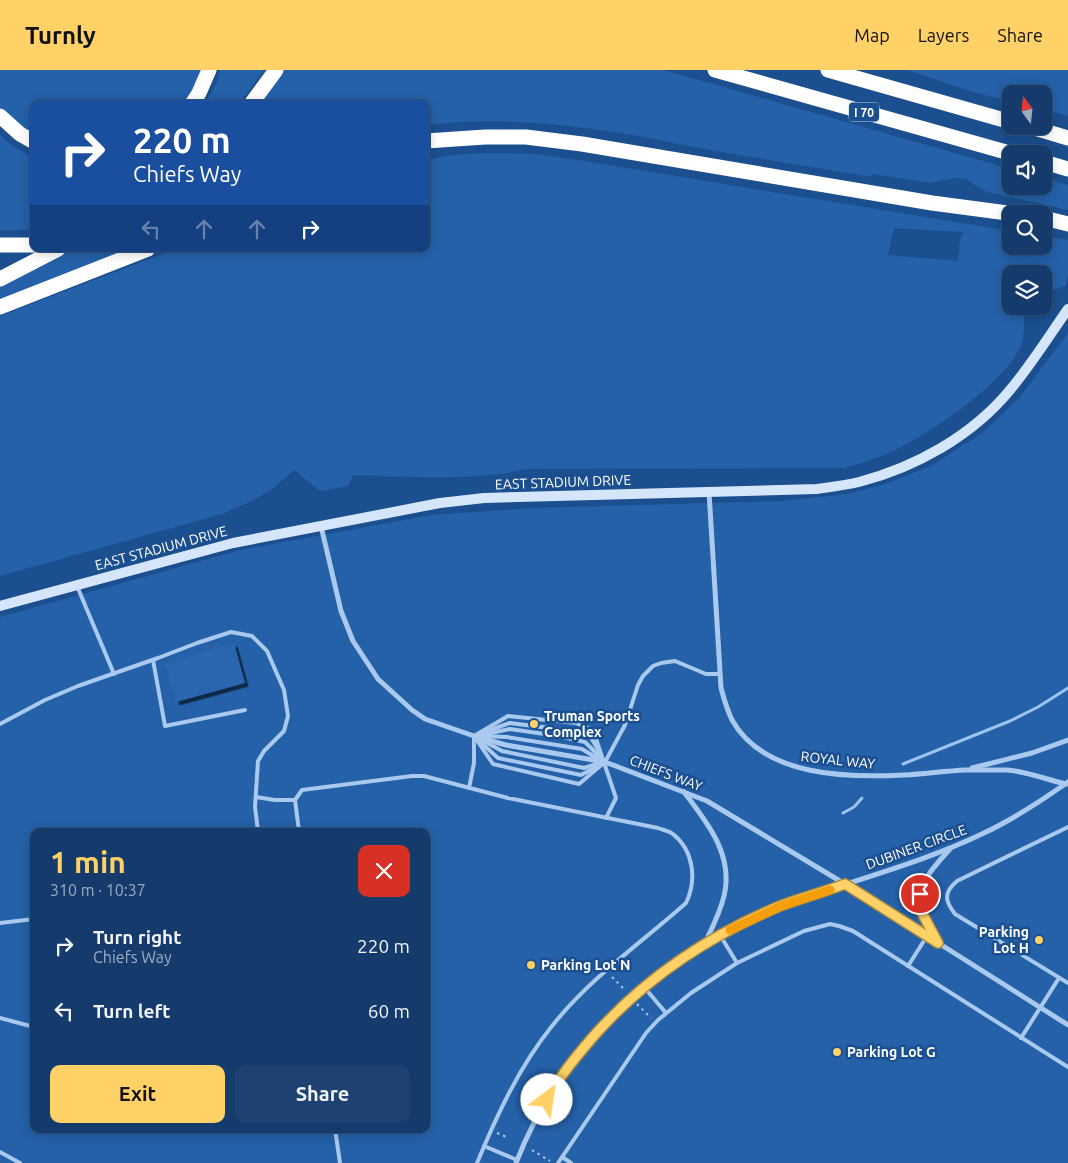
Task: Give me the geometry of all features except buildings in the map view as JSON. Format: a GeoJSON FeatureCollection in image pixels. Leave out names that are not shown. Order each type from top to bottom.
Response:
{"type":"FeatureCollection","features":[{"type":"Feature","properties":{"kind":"highway"},"geometry":{"type":"LineString","coordinates":[[195,100],[209,70]]}},
{"type":"Feature","properties":{"kind":"highway"},"geometry":{"type":"LineString","coordinates":[[254,100],[276,70]]}},
{"type":"Feature","properties":{"kind":"highway","name":"I 70"},"geometry":{"type":"LineString","coordinates":[[715,70],[1002,151]]}},
{"type":"Feature","properties":{"kind":"highway","name":"I 70"},"geometry":{"type":"LineString","coordinates":[[828,70],[1002,119]]}},
{"type":"Feature","properties":{"kind":"highway"},"geometry":{"type":"LineString","coordinates":[[856,70],[874,83]]}},
{"type":"Feature","properties":{"kind":"highway"},"geometry":{"type":"LineString","coordinates":[[0,116],[20,134],[30,140]]}},
{"type":"Feature","properties":{"kind":"highway"},"geometry":{"type":"LineString","coordinates":[[1052,133],[1068,138]]}},
{"type":"Feature","properties":{"kind":"highway"},"geometry":{"type":"LineString","coordinates":[[430,141],[485,137],[526,137],[582,144],[932,203],[1002,212]]}},
{"type":"Feature","properties":{"kind":"highway"},"geometry":{"type":"LineString","coordinates":[[430,149],[485,137]]}},
{"type":"Feature","properties":{"kind":"highway"},"geometry":{"type":"LineString","coordinates":[[1052,164],[1068,169]]}},
{"type":"Feature","properties":{"kind":"highway"},"geometry":{"type":"LineString","coordinates":[[1052,220],[1068,224]]}},
{"type":"Feature","properties":{"kind":"highway"},"geometry":{"type":"LineString","coordinates":[[0,245],[30,245]]}},
{"type":"Feature","properties":{"kind":"highway"},"geometry":{"type":"LineString","coordinates":[[0,280],[52,252]]}},
{"type":"Feature","properties":{"kind":"highway"},"geometry":{"type":"LineString","coordinates":[[0,307],[140,252]]}},
{"type":"Feature","properties":{"kind":"main road","name":"EAST STADIUM DRIVE"},"geometry":{"type":"LineString","coordinates":[[0,606],[233,542],[440,503],[484,498],[818,489],[858,482],[902,468],[930,454],[960,435],[988,412],[1010,390],[1068,309]]}},
{"type":"Feature","properties":{"kind":"street","name":"ROYAL WAY"},"geometry":{"type":"LineString","coordinates":[[709,492],[719,674],[725,706],[743,736],[756,748],[789,765],[838,774],[872,776],[964,770],[1010,770],[1067,784]]}},
{"type":"Feature","properties":{"kind":"street","name":"CHIEFS WAY"},"geometry":{"type":"LineString","coordinates":[[320,526],[341,611],[353,641],[378,679],[412,710],[425,719],[474,736],[506,744],[604,762],[707,801],[845,884],[1068,1025]]}},
{"type":"Feature","properties":{"kind":"street"},"geometry":{"type":"LineString","coordinates":[[964,770],[1032,753],[1068,740]]}},
{"type":"Feature","properties":{"kind":"street","name":"DUBINER CIRCLE"},"geometry":{"type":"LineString","coordinates":[[517,1161],[538,1115],[555,1085],[609,1019],[644,987],[705,943],[781,906],[952,847],[985,833],[1030,809],[1067,784]]}},
{"type":"Feature","properties":{"kind":"street"},"geometry":{"type":"LineString","coordinates":[[684,791],[713,831],[722,853],[725,871],[725,895],[719,914],[705,943]]}},
{"type":"Feature","properties":{"kind":"street"},"geometry":{"type":"LineString","coordinates":[[938,943],[921,911],[920,894],[926,878],[952,847]]}},
{"type":"Feature","properties":{"kind":"lane"},"geometry":{"type":"LineString","coordinates":[[77,585],[114,674]]}},
{"type":"Feature","properties":{"kind":"lane"},"geometry":{"type":"LineString","coordinates":[[0,724],[70,689],[198,643],[231,632],[252,636],[267,651],[284,690],[288,716],[284,731],[264,751],[258,761],[256,797],[258,828]]}},
{"type":"Feature","properties":{"kind":"lane"},"geometry":{"type":"LineString","coordinates":[[153,660],[165,726],[245,710]]}},
{"type":"Feature","properties":{"kind":"lane"},"geometry":{"type":"LineString","coordinates":[[474,736],[493,764],[578,784],[604,762],[625,725],[638,685],[643,676],[654,666],[660,663],[675,661],[706,674],[719,674]]}},
{"type":"Feature","properties":{"kind":"lane"},"geometry":{"type":"LineString","coordinates":[[474,736],[508,716],[576,723],[594,730],[616,798],[606,818]]}},
{"type":"Feature","properties":{"kind":"lane"},"geometry":{"type":"LineString","coordinates":[[474,736],[510,723],[573,731],[590,736],[604,762]]}},
{"type":"Feature","properties":{"kind":"lane"},"geometry":{"type":"LineString","coordinates":[[474,736],[510,730],[558,736],[584,742],[604,762]]}},
{"type":"Feature","properties":{"kind":"lane"},"geometry":{"type":"LineString","coordinates":[[474,736],[502,751],[584,768],[604,762]]}},
{"type":"Feature","properties":{"kind":"lane"},"geometry":{"type":"LineString","coordinates":[[474,736],[498,758],[581,775],[604,762]]}},
{"type":"Feature","properties":{"kind":"lane"},"geometry":{"type":"LineString","coordinates":[[469,788],[474,763],[474,736]]}},
{"type":"Feature","properties":{"kind":"lane"},"geometry":{"type":"LineString","coordinates":[[299,828],[295,800],[302,790],[424,776],[516,800],[658,828],[672,833],[683,845],[690,858],[693,870],[691,892],[686,903],[606,970],[552,1026],[524,1066],[477,1163]]}},
{"type":"Feature","properties":{"kind":"lane"},"geometry":{"type":"LineString","coordinates":[[256,797],[275,800],[295,800]]}},
{"type":"Feature","properties":{"kind":"lane"},"geometry":{"type":"LineString","coordinates":[[1068,827],[957,881],[949,887],[946,896],[948,905],[955,914],[1068,983]]}},
{"type":"Feature","properties":{"kind":"lane"},"geometry":{"type":"LineString","coordinates":[[0,923],[30,919]]}},
{"type":"Feature","properties":{"kind":"lane"},"geometry":{"type":"LineString","coordinates":[[558,1163],[646,1033],[666,1013],[690,993],[737,963],[785,939],[812,928],[830,924],[850,929],[1068,1067]]}},
{"type":"Feature","properties":{"kind":"lane"},"geometry":{"type":"LineString","coordinates":[[720,935],[737,963]]}},
{"type":"Feature","properties":{"kind":"lane"},"geometry":{"type":"LineString","coordinates":[[908,966],[927,936]]}},
{"type":"Feature","properties":{"kind":"lane"},"geometry":{"type":"LineString","coordinates":[[1021,1038],[1059,978]]}},
{"type":"Feature","properties":{"kind":"lane"},"geometry":{"type":"LineString","coordinates":[[644,987],[666,1013]]}},
{"type":"Feature","properties":{"kind":"lane"},"geometry":{"type":"LineString","coordinates":[[0,1018],[30,1026]]}},
{"type":"Feature","properties":{"kind":"lane"},"geometry":{"type":"LineString","coordinates":[[336,1133],[340,1163]]}},
{"type":"Feature","properties":{"kind":"lane"},"geometry":{"type":"LineString","coordinates":[[484,1146],[517,1161]]}},
{"type":"Feature","properties":{"kind":"lane"},"geometry":{"type":"LineString","coordinates":[[0,1152],[20,1163]]}},
{"type":"Feature","properties":{"kind":"lane"},"geometry":{"type":"LineString","coordinates":[[562,1157],[570,1163]]}},
{"type":"Feature","properties":{"kind":"path"},"geometry":{"type":"LineString","coordinates":[[606,970],[624,989]]}},
{"type":"Feature","properties":{"kind":"path"},"geometry":{"type":"LineString","coordinates":[[638,1004],[651,1018]]}},
{"type":"Feature","properties":{"kind":"path"},"geometry":{"type":"LineString","coordinates":[[491,1131],[509,1138]]}},
{"type":"Feature","properties":{"kind":"path"},"geometry":{"type":"LineString","coordinates":[[532,1150],[550,1161]]}},
{"type":"Feature","properties":{"kind":"shaded area"},"geometry":{"type":"Polygon","coordinates":[[[0,70],[202,70],[187,100],[30,100],[30,132],[15,123],[0,107],[0,70]]]}},
{"type":"Feature","properties":{"kind":"shaded area"},"geometry":{"type":"Polygon","coordinates":[[[220,70],[264,70],[242,100],[207,100],[217,83],[220,70]]]}},
{"type":"Feature","properties":{"kind":"shaded area"},"geometry":{"type":"Polygon","coordinates":[[[282,70],[664,70],[1002,166],[1002,195],[1052,195],[1052,180],[1068,185],[1068,210],[987,192],[966,179],[955,178],[931,183],[873,174],[871,177],[716,151],[630,134],[540,123],[495,121],[430,125],[430,100],[262,100],[282,70]]]}},
{"type":"Feature","properties":{"kind":"shaded area"},"geometry":{"type":"Polygon","coordinates":[[[908,70],[1068,70],[1068,116],[1052,112],[1052,85],[1002,85],[1002,100],[963,89],[908,70]]]}},
{"type":"Feature","properties":{"kind":"shaded area"},"geometry":{"type":"Polygon","coordinates":[[[0,135],[11,145],[30,156],[30,230],[0,230],[0,135]]]}},
{"type":"Feature","properties":{"kind":"shaded area"},"geometry":{"type":"Polygon","coordinates":[[[486,153],[534,154],[1002,230],[1002,255],[1052,255],[1052,237],[1068,240],[1068,276],[1065,286],[1052,290],[1052,265],[1002,265],[1002,315],[1024,315],[1022,344],[1011,363],[997,378],[960,410],[919,437],[884,455],[844,468],[529,469],[474,476],[405,477],[353,475],[348,486],[320,491],[294,470],[271,490],[252,501],[222,514],[0,576],[0,316],[167,252],[430,252],[430,159],[452,155],[486,153]],[[894,228],[888,255],[958,261],[960,239],[964,232],[894,228]]]}},
{"type":"Feature","properties":{"kind":"shaded area"},"geometry":{"type":"Polygon","coordinates":[[[69,252],[124,252],[0,301],[0,285],[56,254],[69,252]]]}},
{"type":"Feature","properties":{"kind":"shaded area","name":"Truman Sports Complex"},"geometry":{"type":"Polygon","coordinates":[[[1068,333],[1068,1163],[0,1163],[0,617],[240,550],[431,515],[532,508],[782,501],[847,494],[885,484],[931,466],[982,433],[1020,397],[1068,333]]]}},
{"type":"Feature","properties":{"kind":"waterway"},"geometry":{"type":"LineString","coordinates":[[903,764],[1010,721],[1038,707],[1068,688]]}},
{"type":"Feature","properties":{"kind":"waterway"},"geometry":{"type":"LineString","coordinates":[[843,813],[854,807],[862,798]]}},
{"type":"Feature","properties":{"kind":"slow traffic"},"geometry":{"type":"LineString","coordinates":[[730,930],[781,906],[830,890]]}},
{"type":"Feature","properties":{"kind":"place","name":"Truman Sports Complex"},"geometry":{"type":"Point","coordinates":[534,724]}},
{"type":"Feature","properties":{"kind":"place","name":"Parking Lot H"},"geometry":{"type":"Point","coordinates":[1039,940]}},
{"type":"Feature","properties":{"kind":"place","name":"Parking Lot N"},"geometry":{"type":"Point","coordinates":[531,965]}},
{"type":"Feature","properties":{"kind":"place","name":"Parking Lot G"},"geometry":{"type":"Point","coordinates":[837,1052]}},
{"type":"Feature","properties":{"kind":"route"},"geometry":{"type":"LineString","coordinates":[[547,1100],[567,1068],[604,1024],[631,997],[664,971],[705,943],[781,906],[845,884],[938,943],[925,922],[921,911],[920,894]]}}]}
